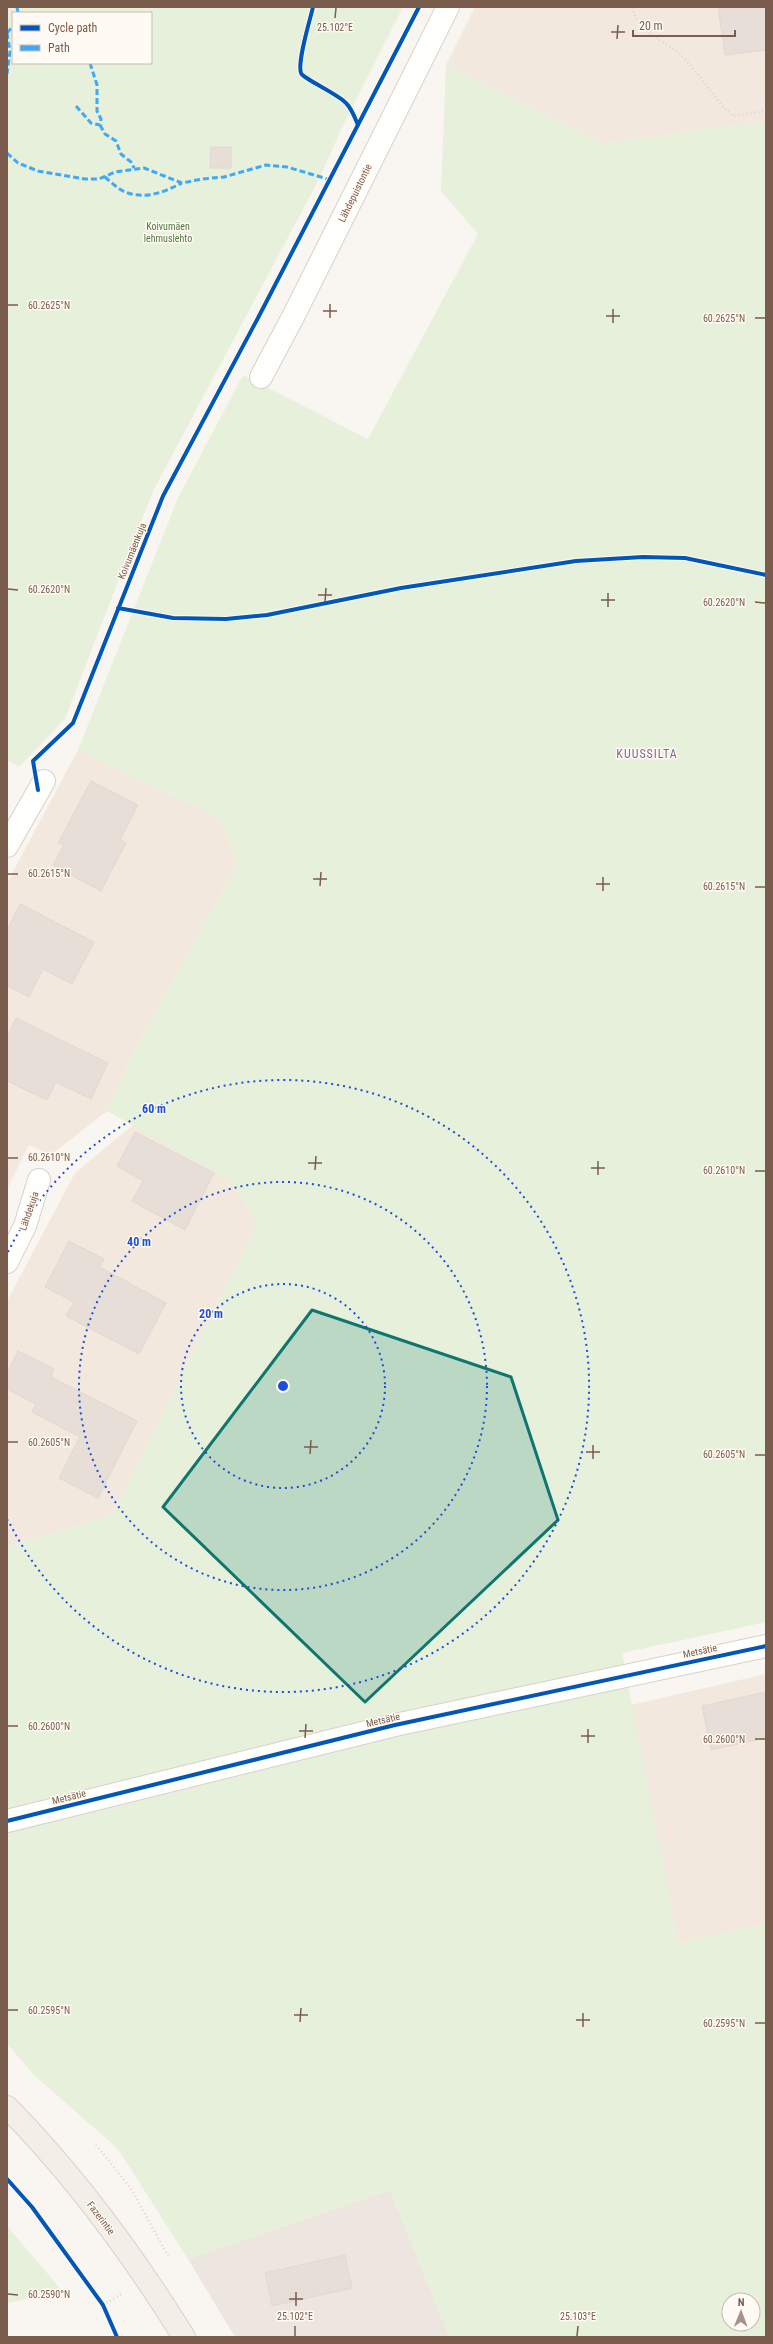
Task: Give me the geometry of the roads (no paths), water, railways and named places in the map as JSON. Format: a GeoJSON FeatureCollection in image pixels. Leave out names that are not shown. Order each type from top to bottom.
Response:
{"type":"FeatureCollection","features":[{"type":"Feature","properties":{"kind":"main road","name":"Fazerintie"},"geometry":{"type":"LineString","coordinates":[[7,2107],[74,2182],[147,2277],[184,2337]]}},
{"type":"Feature","properties":{"kind":"street","name":"Lähdepuistontie"},"geometry":{"type":"LineString","coordinates":[[261,377],[294,315],[448,7]]}},
{"type":"Feature","properties":{"kind":"street"},"geometry":{"type":"LineString","coordinates":[[7,846],[44,781]]}},
{"type":"Feature","properties":{"kind":"street","name":"Lähdekuja"},"geometry":{"type":"LineString","coordinates":[[7,1262],[25,1226],[39,1180]]}},
{"type":"Feature","properties":{"kind":"street","name":"Metsätie"},"geometry":{"type":"LineString","coordinates":[[7,1821],[395,1725],[766,1646]]}},
{"type":"Feature","properties":{"kind":"district","name":"KUUSSILTA"},"geometry":{"type":"Point","coordinates":[647,754]}},
{"type":"Feature","properties":{"kind":"park label","name":"Koivumäen lehmuslehto"},"geometry":{"type":"Point","coordinates":[168,232]}}]}
